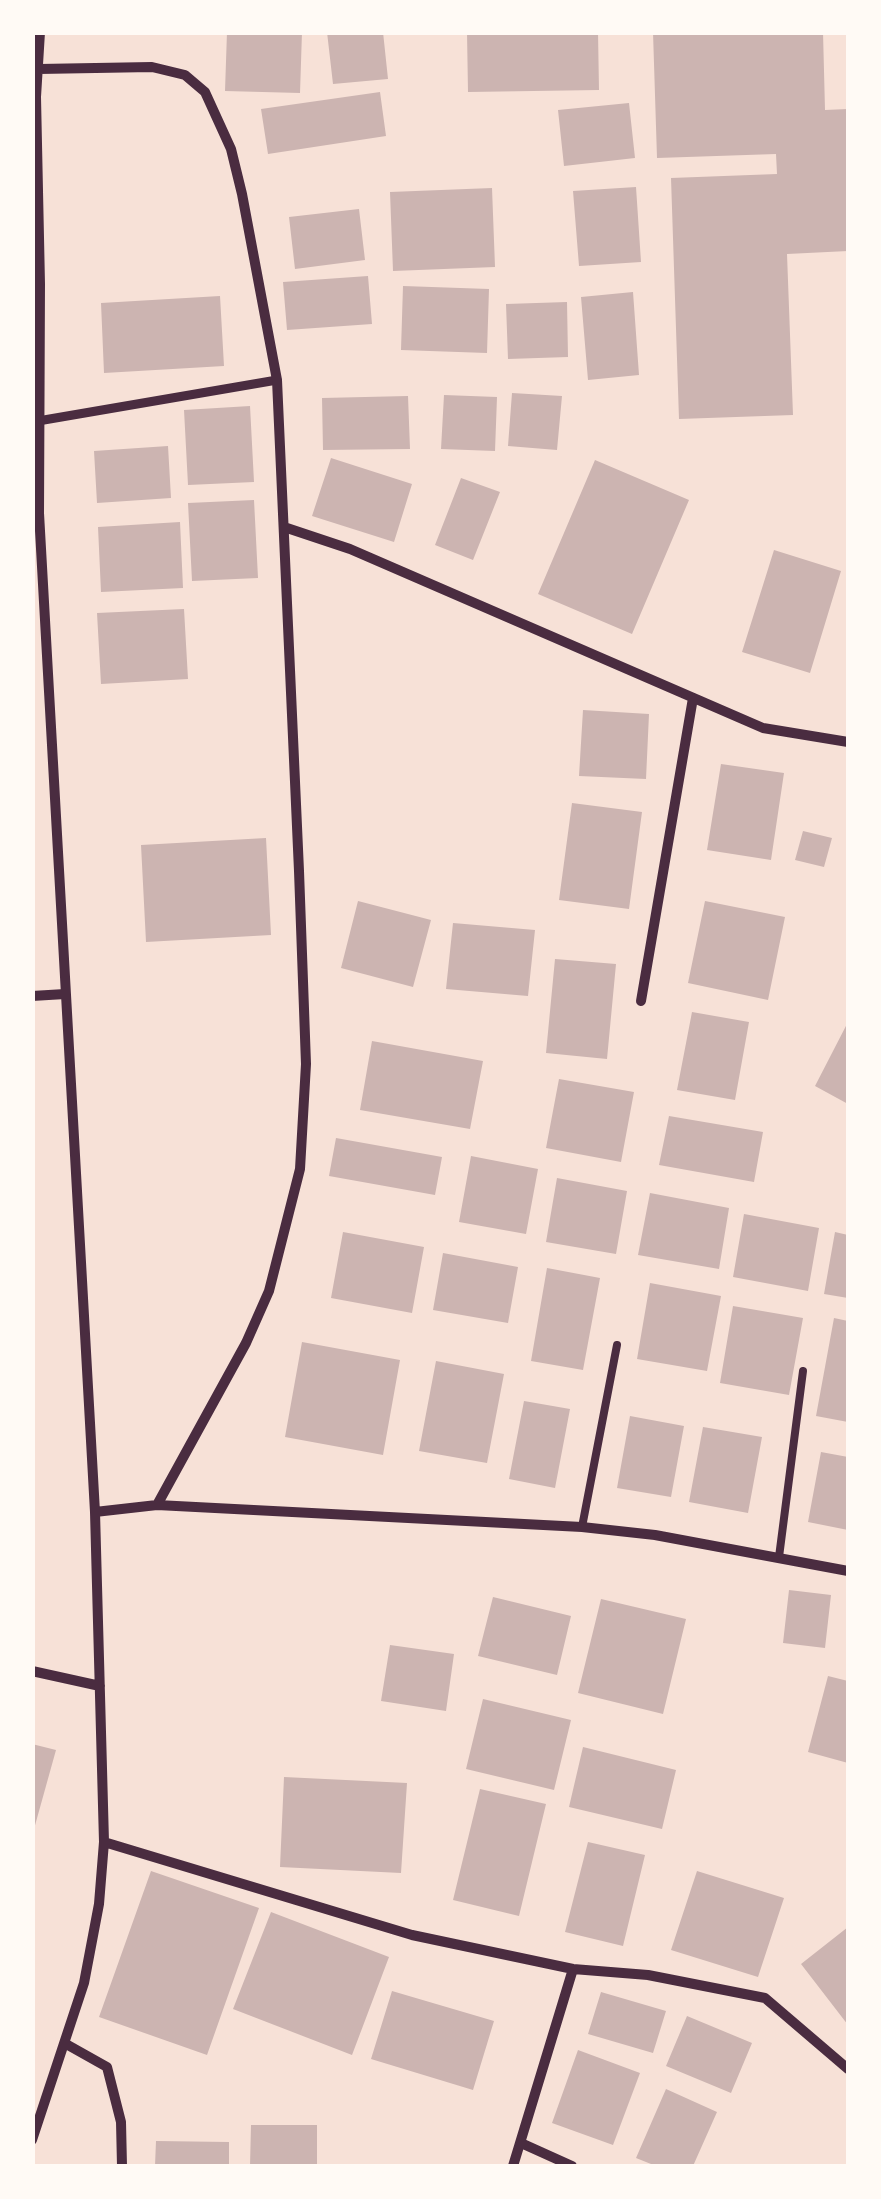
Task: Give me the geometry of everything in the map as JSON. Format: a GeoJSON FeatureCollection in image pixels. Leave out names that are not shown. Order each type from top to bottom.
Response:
{"type":"FeatureCollection","features":[{"type":"Feature","properties":{"kind":"street"},"geometry":{"type":"LineString","coordinates":[[32,2140],[66,2044],[87,1967],[104,1842],[95,1512],[39,513],[34,97],[40,32]]}},
{"type":"Feature","properties":{"kind":"street"},"geometry":{"type":"LineString","coordinates":[[39,69],[152,68],[185,75],[205,92],[231,150],[277,380],[306,1064],[300,1169],[270,1291],[157,1504]]}},
{"type":"Feature","properties":{"kind":"street"},"geometry":{"type":"LineString","coordinates":[[38,421],[277,380]]}},
{"type":"Feature","properties":{"kind":"street"},"geometry":{"type":"LineString","coordinates":[[284,527],[350,549],[762,728],[848,742]]}},
{"type":"Feature","properties":{"kind":"street"},"geometry":{"type":"LineString","coordinates":[[642,1001],[692,698]]}},
{"type":"Feature","properties":{"kind":"street"},"geometry":{"type":"LineString","coordinates":[[32,996],[65,994]]}},
{"type":"Feature","properties":{"kind":"street"},"geometry":{"type":"LineString","coordinates":[[95,1512],[157,1504],[582,1527],[655,1535],[848,1571]]}},
{"type":"Feature","properties":{"kind":"street"},"geometry":{"type":"LineString","coordinates":[[32,1670],[100,1686]]}},
{"type":"Feature","properties":{"kind":"street"},"geometry":{"type":"LineString","coordinates":[[104,1842],[412,1934],[572,1969],[648,1975],[766,1998],[848,2069]]}},
{"type":"Feature","properties":{"kind":"street"},"geometry":{"type":"LineString","coordinates":[[513,2166],[572,1969]]}},
{"type":"Feature","properties":{"kind":"street"},"geometry":{"type":"LineString","coordinates":[[66,2044],[107,2066],[121,2122],[122,2166]]}},
{"type":"Feature","properties":{"kind":"street"},"geometry":{"type":"LineString","coordinates":[[521,2143],[572,2166]]}},
{"type":"Feature","properties":{"kind":"lane"},"geometry":{"type":"LineString","coordinates":[[582,1527],[617,1345]]}},
{"type":"Feature","properties":{"kind":"lane"},"geometry":{"type":"LineString","coordinates":[[779,1557],[803,1371]]}},
{"type":"Feature","properties":{"kind":"building"},"geometry":{"type":"Polygon","coordinates":[[[227,32],[302,32],[300,93],[225,91],[227,32]]]}},
{"type":"Feature","properties":{"kind":"building"},"geometry":{"type":"Polygon","coordinates":[[[327,32],[383,32],[388,79],[333,84],[327,32]]]}},
{"type":"Feature","properties":{"kind":"building"},"geometry":{"type":"Polygon","coordinates":[[[467,32],[598,32],[599,90],[468,92],[467,32]]]}},
{"type":"Feature","properties":{"kind":"building"},"geometry":{"type":"Polygon","coordinates":[[[653,32],[823,32],[825,110],[848,109],[848,251],[787,254],[793,415],[679,419],[671,178],[777,174],[776,154],[657,158],[653,32]]]}},
{"type":"Feature","properties":{"kind":"building"},"geometry":{"type":"Polygon","coordinates":[[[380,92],[386,136],[268,154],[261,109],[380,92]]]}},
{"type":"Feature","properties":{"kind":"building"},"geometry":{"type":"Polygon","coordinates":[[[629,103],[635,158],[564,166],[558,110],[629,103]]]}},
{"type":"Feature","properties":{"kind":"building"},"geometry":{"type":"Polygon","coordinates":[[[636,187],[641,262],[579,266],[573,191],[636,187]]]}},
{"type":"Feature","properties":{"kind":"building"},"geometry":{"type":"Polygon","coordinates":[[[492,188],[495,267],[393,271],[390,192],[492,188]]]}},
{"type":"Feature","properties":{"kind":"building"},"geometry":{"type":"Polygon","coordinates":[[[359,209],[365,260],[295,269],[289,217],[359,209]]]}},
{"type":"Feature","properties":{"kind":"building"},"geometry":{"type":"Polygon","coordinates":[[[368,276],[372,324],[287,330],[283,282],[368,276]]]}},
{"type":"Feature","properties":{"kind":"building"},"geometry":{"type":"Polygon","coordinates":[[[403,286],[489,289],[487,353],[401,350],[403,286]]]}},
{"type":"Feature","properties":{"kind":"building"},"geometry":{"type":"Polygon","coordinates":[[[633,292],[639,375],[588,380],[581,297],[633,292]]]}},
{"type":"Feature","properties":{"kind":"building"},"geometry":{"type":"Polygon","coordinates":[[[220,296],[224,366],[104,373],[101,303],[220,296]]]}},
{"type":"Feature","properties":{"kind":"building"},"geometry":{"type":"Polygon","coordinates":[[[567,302],[568,357],[508,359],[506,304],[567,302]]]}},
{"type":"Feature","properties":{"kind":"building"},"geometry":{"type":"Polygon","coordinates":[[[512,393],[562,396],[557,450],[508,446],[512,393]]]}},
{"type":"Feature","properties":{"kind":"building"},"geometry":{"type":"Polygon","coordinates":[[[444,395],[497,397],[495,451],[441,449],[444,395]]]}},
{"type":"Feature","properties":{"kind":"building"},"geometry":{"type":"Polygon","coordinates":[[[408,396],[410,449],[323,450],[322,398],[408,396]]]}},
{"type":"Feature","properties":{"kind":"building"},"geometry":{"type":"Polygon","coordinates":[[[250,406],[254,482],[188,485],[184,410],[250,406]]]}},
{"type":"Feature","properties":{"kind":"building"},"geometry":{"type":"Polygon","coordinates":[[[168,446],[171,498],[97,503],[94,451],[168,446]]]}},
{"type":"Feature","properties":{"kind":"building"},"geometry":{"type":"Polygon","coordinates":[[[331,458],[412,484],[394,542],[312,516],[331,458]]]}},
{"type":"Feature","properties":{"kind":"building"},"geometry":{"type":"Polygon","coordinates":[[[595,460],[689,500],[632,634],[538,594],[595,460]]]}},
{"type":"Feature","properties":{"kind":"building"},"geometry":{"type":"Polygon","coordinates":[[[461,478],[500,492],[473,560],[435,545],[461,478]]]}},
{"type":"Feature","properties":{"kind":"building"},"geometry":{"type":"Polygon","coordinates":[[[254,500],[258,578],[192,581],[188,503],[254,500]]]}},
{"type":"Feature","properties":{"kind":"building"},"geometry":{"type":"Polygon","coordinates":[[[180,522],[183,588],[101,592],[98,527],[180,522]]]}},
{"type":"Feature","properties":{"kind":"building"},"geometry":{"type":"Polygon","coordinates":[[[774,550],[841,571],[810,673],[742,652],[774,550]]]}},
{"type":"Feature","properties":{"kind":"building"},"geometry":{"type":"Polygon","coordinates":[[[184,609],[188,679],[101,684],[97,613],[184,609]]]}},
{"type":"Feature","properties":{"kind":"building"},"geometry":{"type":"Polygon","coordinates":[[[583,710],[649,714],[646,779],[579,776],[583,710]]]}},
{"type":"Feature","properties":{"kind":"building"},"geometry":{"type":"Polygon","coordinates":[[[721,764],[784,773],[771,860],[707,850],[721,764]]]}},
{"type":"Feature","properties":{"kind":"building"},"geometry":{"type":"Polygon","coordinates":[[[572,803],[642,812],[629,909],[559,900],[572,803]]]}},
{"type":"Feature","properties":{"kind":"building"},"geometry":{"type":"Polygon","coordinates":[[[803,831],[832,838],[824,867],[795,860],[803,831]]]}},
{"type":"Feature","properties":{"kind":"building"},"geometry":{"type":"Polygon","coordinates":[[[266,838],[271,935],[146,942],[141,845],[266,838]]]}},
{"type":"Feature","properties":{"kind":"building"},"geometry":{"type":"Polygon","coordinates":[[[358,901],[431,920],[413,987],[341,968],[358,901]]]}},
{"type":"Feature","properties":{"kind":"building"},"geometry":{"type":"Polygon","coordinates":[[[705,901],[785,917],[768,1000],[688,983],[705,901]]]}},
{"type":"Feature","properties":{"kind":"building"},"geometry":{"type":"Polygon","coordinates":[[[453,923],[535,930],[528,996],[446,989],[453,923]]]}},
{"type":"Feature","properties":{"kind":"building"},"geometry":{"type":"Polygon","coordinates":[[[555,959],[616,964],[607,1059],[546,1053],[555,959]]]}},
{"type":"Feature","properties":{"kind":"building"},"geometry":{"type":"Polygon","coordinates":[[[692,1012],[749,1022],[735,1100],[677,1090],[692,1012]]]}},
{"type":"Feature","properties":{"kind":"building"},"geometry":{"type":"Polygon","coordinates":[[[848,1022],[848,1104],[815,1086],[848,1022]]]}},
{"type":"Feature","properties":{"kind":"building"},"geometry":{"type":"Polygon","coordinates":[[[372,1041],[483,1061],[470,1129],[360,1110],[372,1041]]]}},
{"type":"Feature","properties":{"kind":"building"},"geometry":{"type":"Polygon","coordinates":[[[559,1079],[634,1092],[621,1162],[546,1148],[559,1079]]]}},
{"type":"Feature","properties":{"kind":"building"},"geometry":{"type":"Polygon","coordinates":[[[669,1116],[763,1132],[754,1182],[659,1165],[669,1116]]]}},
{"type":"Feature","properties":{"kind":"building"},"geometry":{"type":"Polygon","coordinates":[[[336,1138],[442,1157],[435,1195],[329,1176],[336,1138]]]}},
{"type":"Feature","properties":{"kind":"building"},"geometry":{"type":"Polygon","coordinates":[[[471,1156],[538,1169],[526,1234],[459,1222],[471,1156]]]}},
{"type":"Feature","properties":{"kind":"building"},"geometry":{"type":"Polygon","coordinates":[[[557,1178],[627,1191],[616,1254],[546,1242],[557,1178]]]}},
{"type":"Feature","properties":{"kind":"building"},"geometry":{"type":"Polygon","coordinates":[[[650,1193],[729,1208],[719,1269],[638,1255],[650,1193]]]}},
{"type":"Feature","properties":{"kind":"building"},"geometry":{"type":"Polygon","coordinates":[[[744,1214],[819,1228],[808,1291],[733,1277],[744,1214]]]}},
{"type":"Feature","properties":{"kind":"building"},"geometry":{"type":"Polygon","coordinates":[[[343,1232],[424,1247],[412,1313],[331,1298],[343,1232]]]}},
{"type":"Feature","properties":{"kind":"building"},"geometry":{"type":"Polygon","coordinates":[[[835,1232],[848,1235],[848,1298],[824,1294],[835,1232]]]}},
{"type":"Feature","properties":{"kind":"building"},"geometry":{"type":"Polygon","coordinates":[[[443,1253],[518,1267],[508,1323],[433,1310],[443,1253]]]}},
{"type":"Feature","properties":{"kind":"building"},"geometry":{"type":"Polygon","coordinates":[[[547,1268],[600,1278],[583,1370],[531,1361],[547,1268]]]}},
{"type":"Feature","properties":{"kind":"building"},"geometry":{"type":"Polygon","coordinates":[[[650,1283],[721,1296],[707,1371],[637,1359],[650,1283]]]}},
{"type":"Feature","properties":{"kind":"building"},"geometry":{"type":"Polygon","coordinates":[[[733,1306],[803,1318],[789,1395],[720,1383],[733,1306]]]}},
{"type":"Feature","properties":{"kind":"building"},"geometry":{"type":"Polygon","coordinates":[[[834,1318],[848,1321],[848,1422],[816,1416],[834,1318]]]}},
{"type":"Feature","properties":{"kind":"building"},"geometry":{"type":"Polygon","coordinates":[[[302,1342],[400,1360],[383,1455],[285,1437],[302,1342]]]}},
{"type":"Feature","properties":{"kind":"building"},"geometry":{"type":"Polygon","coordinates":[[[436,1361],[504,1374],[487,1463],[419,1451],[436,1361]]]}},
{"type":"Feature","properties":{"kind":"building"},"geometry":{"type":"Polygon","coordinates":[[[524,1401],[570,1409],[555,1488],[509,1479],[524,1401]]]}},
{"type":"Feature","properties":{"kind":"building"},"geometry":{"type":"Polygon","coordinates":[[[630,1416],[684,1426],[671,1497],[617,1488],[630,1416]]]}},
{"type":"Feature","properties":{"kind":"building"},"geometry":{"type":"Polygon","coordinates":[[[703,1427],[762,1437],[748,1513],[689,1502],[703,1427]]]}},
{"type":"Feature","properties":{"kind":"building"},"geometry":{"type":"Polygon","coordinates":[[[821,1452],[848,1457],[848,1530],[808,1522],[821,1452]]]}},
{"type":"Feature","properties":{"kind":"building"},"geometry":{"type":"Polygon","coordinates":[[[789,1590],[831,1595],[825,1648],[783,1643],[789,1590]]]}},
{"type":"Feature","properties":{"kind":"building"},"geometry":{"type":"Polygon","coordinates":[[[493,1597],[571,1616],[557,1675],[478,1656],[493,1597]]]}},
{"type":"Feature","properties":{"kind":"building"},"geometry":{"type":"Polygon","coordinates":[[[601,1599],[686,1619],[663,1714],[578,1693],[601,1599]]]}},
{"type":"Feature","properties":{"kind":"building"},"geometry":{"type":"Polygon","coordinates":[[[390,1645],[454,1654],[446,1711],[381,1701],[390,1645]]]}},
{"type":"Feature","properties":{"kind":"building"},"geometry":{"type":"Polygon","coordinates":[[[828,1676],[848,1681],[848,1763],[808,1752],[828,1676]]]}},
{"type":"Feature","properties":{"kind":"building"},"geometry":{"type":"Polygon","coordinates":[[[483,1699],[571,1720],[554,1790],[466,1769],[483,1699]]]}},
{"type":"Feature","properties":{"kind":"building"},"geometry":{"type":"Polygon","coordinates":[[[32,1744],[56,1750],[34,1829],[32,1829],[32,1744]]]}},
{"type":"Feature","properties":{"kind":"building"},"geometry":{"type":"Polygon","coordinates":[[[583,1747],[676,1770],[662,1829],[569,1807],[583,1747]]]}},
{"type":"Feature","properties":{"kind":"building"},"geometry":{"type":"Polygon","coordinates":[[[284,1777],[407,1783],[401,1873],[280,1867],[284,1777]]]}},
{"type":"Feature","properties":{"kind":"building"},"geometry":{"type":"Polygon","coordinates":[[[480,1789],[546,1804],[519,1916],[453,1900],[480,1789]]]}},
{"type":"Feature","properties":{"kind":"building"},"geometry":{"type":"Polygon","coordinates":[[[588,1842],[645,1855],[623,1946],[565,1932],[588,1842]]]}},
{"type":"Feature","properties":{"kind":"building"},"geometry":{"type":"Polygon","coordinates":[[[151,1871],[259,1908],[207,2055],[99,2017],[151,1871]]]}},
{"type":"Feature","properties":{"kind":"building"},"geometry":{"type":"Polygon","coordinates":[[[697,1871],[784,1898],[758,1977],[671,1950],[697,1871]]]}},
{"type":"Feature","properties":{"kind":"building"},"geometry":{"type":"Polygon","coordinates":[[[271,1912],[389,1957],[352,2055],[233,2009],[271,1912]]]}},
{"type":"Feature","properties":{"kind":"building"},"geometry":{"type":"Polygon","coordinates":[[[848,1927],[848,2025],[801,1964],[848,1927]]]}},
{"type":"Feature","properties":{"kind":"building"},"geometry":{"type":"Polygon","coordinates":[[[392,1991],[494,2021],[473,2090],[371,2059],[392,1991]]]}},
{"type":"Feature","properties":{"kind":"building"},"geometry":{"type":"Polygon","coordinates":[[[601,1992],[666,2011],[653,2053],[588,2034],[601,1992]]]}},
{"type":"Feature","properties":{"kind":"building"},"geometry":{"type":"Polygon","coordinates":[[[687,2016],[752,2043],[731,2093],[666,2066],[687,2016]]]}},
{"type":"Feature","properties":{"kind":"building"},"geometry":{"type":"Polygon","coordinates":[[[578,2050],[640,2073],[613,2145],[552,2123],[578,2050]]]}},
{"type":"Feature","properties":{"kind":"building"},"geometry":{"type":"Polygon","coordinates":[[[666,2089],[717,2112],[693,2166],[656,2166],[636,2158],[666,2089]]]}},
{"type":"Feature","properties":{"kind":"building"},"geometry":{"type":"Polygon","coordinates":[[[251,2125],[317,2125],[317,2166],[250,2166],[251,2125]]]}},
{"type":"Feature","properties":{"kind":"building"},"geometry":{"type":"Polygon","coordinates":[[[156,2141],[229,2142],[229,2166],[155,2166],[156,2141]]]}}]}
